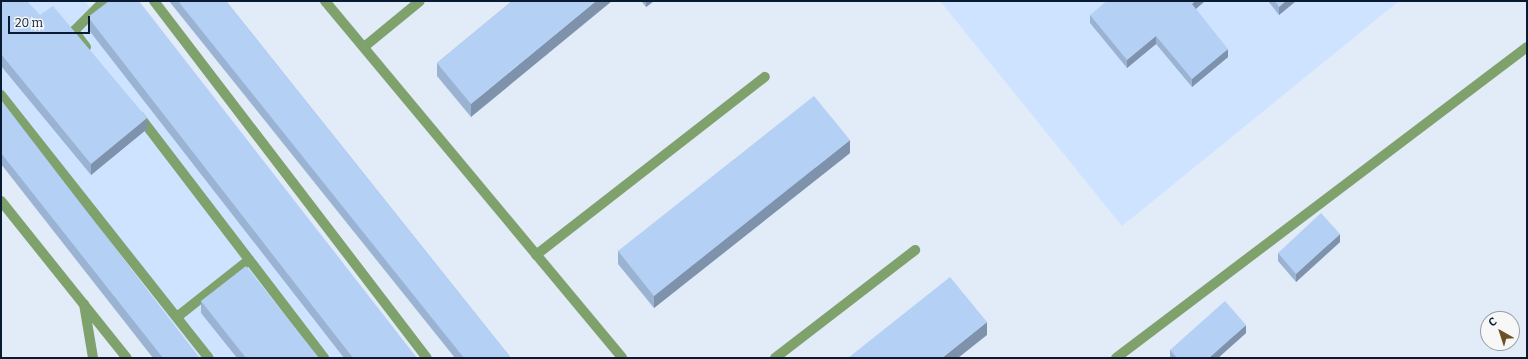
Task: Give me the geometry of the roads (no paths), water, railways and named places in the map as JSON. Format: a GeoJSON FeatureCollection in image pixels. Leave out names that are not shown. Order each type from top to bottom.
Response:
{"type":"FeatureCollection","features":[{"type":"Feature","properties":{"kind":"street"},"geometry":{"type":"LineString","coordinates":[[93,56],[74,31],[104,1]]}},
{"type":"Feature","properties":{"kind":"street"},"geometry":{"type":"LineString","coordinates":[[154,1],[427,358]]}},
{"type":"Feature","properties":{"kind":"street"},"geometry":{"type":"LineString","coordinates":[[326,1],[622,358]]}},
{"type":"Feature","properties":{"kind":"street"},"geometry":{"type":"LineString","coordinates":[[364,47],[420,1]]}},
{"type":"Feature","properties":{"kind":"street"},"geometry":{"type":"LineString","coordinates":[[1116,358],[1527,47]]}},
{"type":"Feature","properties":{"kind":"street"},"geometry":{"type":"LineString","coordinates":[[536,255],[765,77]]}},
{"type":"Feature","properties":{"kind":"street"},"geometry":{"type":"LineString","coordinates":[[1,95],[209,358]]}},
{"type":"Feature","properties":{"kind":"street"},"geometry":{"type":"LineString","coordinates":[[131,106],[324,358]]}},
{"type":"Feature","properties":{"kind":"street"},"geometry":{"type":"LineString","coordinates":[[1,201],[127,358]]}},
{"type":"Feature","properties":{"kind":"street"},"geometry":{"type":"LineString","coordinates":[[776,358],[915,250]]}},
{"type":"Feature","properties":{"kind":"street"},"geometry":{"type":"LineString","coordinates":[[177,316],[249,260]]}},
{"type":"Feature","properties":{"kind":"street"},"geometry":{"type":"LineString","coordinates":[[83,302],[93,358]]}}]}
